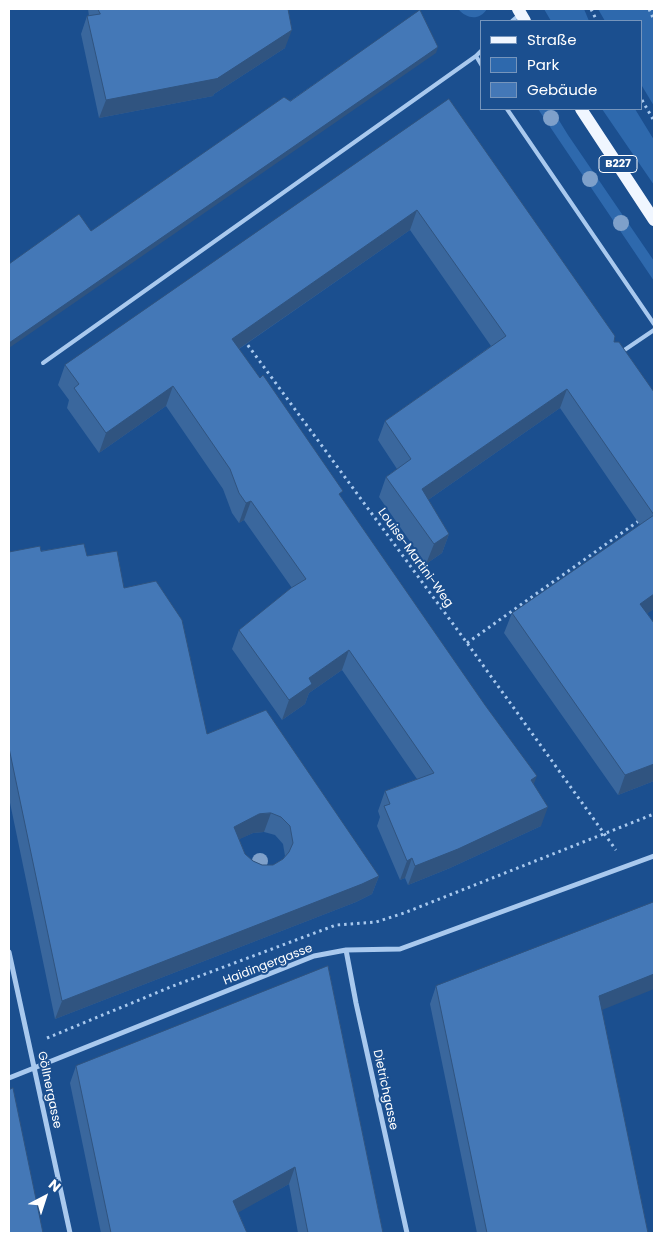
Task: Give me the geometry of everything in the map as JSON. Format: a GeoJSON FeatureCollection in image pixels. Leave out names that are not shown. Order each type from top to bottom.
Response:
{"type":"FeatureCollection","features":[{"type":"Feature","properties":{"kind":"main road","name":"B227"},"geometry":{"type":"LineString","coordinates":[[582,110],[654,220]]}},
{"type":"Feature","properties":{"kind":"street","name":"Haidingergasse"},"geometry":{"type":"LineString","coordinates":[[9,1078],[314,956],[346,950],[400,949],[654,856]]}},
{"type":"Feature","properties":{"kind":"street","name":"Dietrichgasse"},"geometry":{"type":"LineString","coordinates":[[346,950],[406,1233]]}},
{"type":"Feature","properties":{"kind":"street","name":"Göllnergasse"},"geometry":{"type":"LineString","coordinates":[[9,952],[70,1233]]}},
{"type":"Feature","properties":{"kind":"lane"},"geometry":{"type":"LineString","coordinates":[[43,363],[480,52]]}},
{"type":"Feature","properties":{"kind":"lane"},"geometry":{"type":"LineString","coordinates":[[476,56],[480,63]]}},
{"type":"Feature","properties":{"kind":"lane"},"geometry":{"type":"LineString","coordinates":[[508,110],[654,324]]}},
{"type":"Feature","properties":{"kind":"lane"},"geometry":{"type":"LineString","coordinates":[[617,355],[654,330]]}},
{"type":"Feature","properties":{"kind":"path"},"geometry":{"type":"LineString","coordinates":[[591,9],[597,20]]}},
{"type":"Feature","properties":{"kind":"path"},"geometry":{"type":"LineString","coordinates":[[649,9],[654,20]]}},
{"type":"Feature","properties":{"kind":"path"},"geometry":{"type":"LineString","coordinates":[[643,102],[654,121]]}},
{"type":"Feature","properties":{"kind":"path","name":"Louise-Martini-Weg"},"geometry":{"type":"LineString","coordinates":[[239,333],[628,866]]}},
{"type":"Feature","properties":{"kind":"path"},"geometry":{"type":"LineString","coordinates":[[467,643],[646,516]]}},
{"type":"Feature","properties":{"kind":"green space"},"geometry":{"type":"Polygon","coordinates":[[[458,9],[487,9],[477,17],[469,17],[458,9]]]}},
{"type":"Feature","properties":{"kind":"green space"},"geometry":{"type":"Polygon","coordinates":[[[544,9],[584,9],[589,20],[550,20],[544,9]]]}},
{"type":"Feature","properties":{"kind":"green space"},"geometry":{"type":"Polygon","coordinates":[[[598,9],[654,9],[654,106],[643,88],[643,20],[604,20],[598,9]]]}},
{"type":"Feature","properties":{"kind":"green space"},"geometry":{"type":"Polygon","coordinates":[[[539,110],[553,110],[654,261],[654,281],[539,110]]]}},
{"type":"Feature","properties":{"kind":"green space"},"geometry":{"type":"Polygon","coordinates":[[[603,110],[636,110],[654,140],[654,185],[603,110]]]}},
{"type":"Feature","properties":{"kind":"building"},"geometry":{"type":"Polygon","coordinates":[[[98,9],[288,9],[292,30],[218,78],[220,78],[106,100],[87,16],[100,14],[98,9]]]}},
{"type":"Feature","properties":{"kind":"building"},"geometry":{"type":"Polygon","coordinates":[[[420,10],[438,47],[9,343],[9,264],[79,214],[91,231],[284,97],[290,101],[420,10]]]}},
{"type":"Feature","properties":{"kind":"building"},"geometry":{"type":"Polygon","coordinates":[[[449,99],[615,336],[614,342],[619,342],[654,392],[654,515],[567,389],[422,489],[449,534],[434,544],[386,477],[411,459],[385,421],[506,336],[417,210],[232,339],[260,378],[263,375],[343,491],[339,494],[485,705],[537,776],[531,780],[548,807],[458,849],[415,866],[412,858],[407,861],[384,806],[390,804],[385,791],[434,773],[349,650],[309,678],[312,684],[289,700],[239,630],[291,588],[306,579],[251,501],[246,503],[239,493],[230,469],[173,386],[106,433],[74,388],[79,384],[65,365],[449,99]]]}},
{"type":"Feature","properties":{"kind":"building"},"geometry":{"type":"Polygon","coordinates":[[[654,515],[654,594],[640,604],[654,623],[654,764],[625,775],[512,613],[654,515]]]}},
{"type":"Feature","properties":{"kind":"building"},"geometry":{"type":"Polygon","coordinates":[[[84,544],[87,556],[117,551],[124,588],[156,581],[182,620],[207,734],[266,710],[379,876],[62,1001],[9,748],[9,552],[40,546],[41,551],[84,544]],[[271,813],[259,814],[234,827],[245,854],[253,861],[262,865],[273,865],[283,859],[289,852],[293,843],[290,826],[281,817],[271,813]]]}},
{"type":"Feature","properties":{"kind":"building"},"geometry":{"type":"Polygon","coordinates":[[[654,902],[654,974],[599,996],[648,1233],[487,1233],[436,986],[654,902]]]}},
{"type":"Feature","properties":{"kind":"building"},"geometry":{"type":"Polygon","coordinates":[[[328,966],[383,1233],[308,1233],[295,1167],[233,1201],[247,1233],[111,1233],[76,1066],[328,966]]]}},
{"type":"Feature","properties":{"kind":"building"},"geometry":{"type":"Polygon","coordinates":[[[13,1088],[43,1233],[9,1233],[9,1090],[13,1088]]]}}]}
